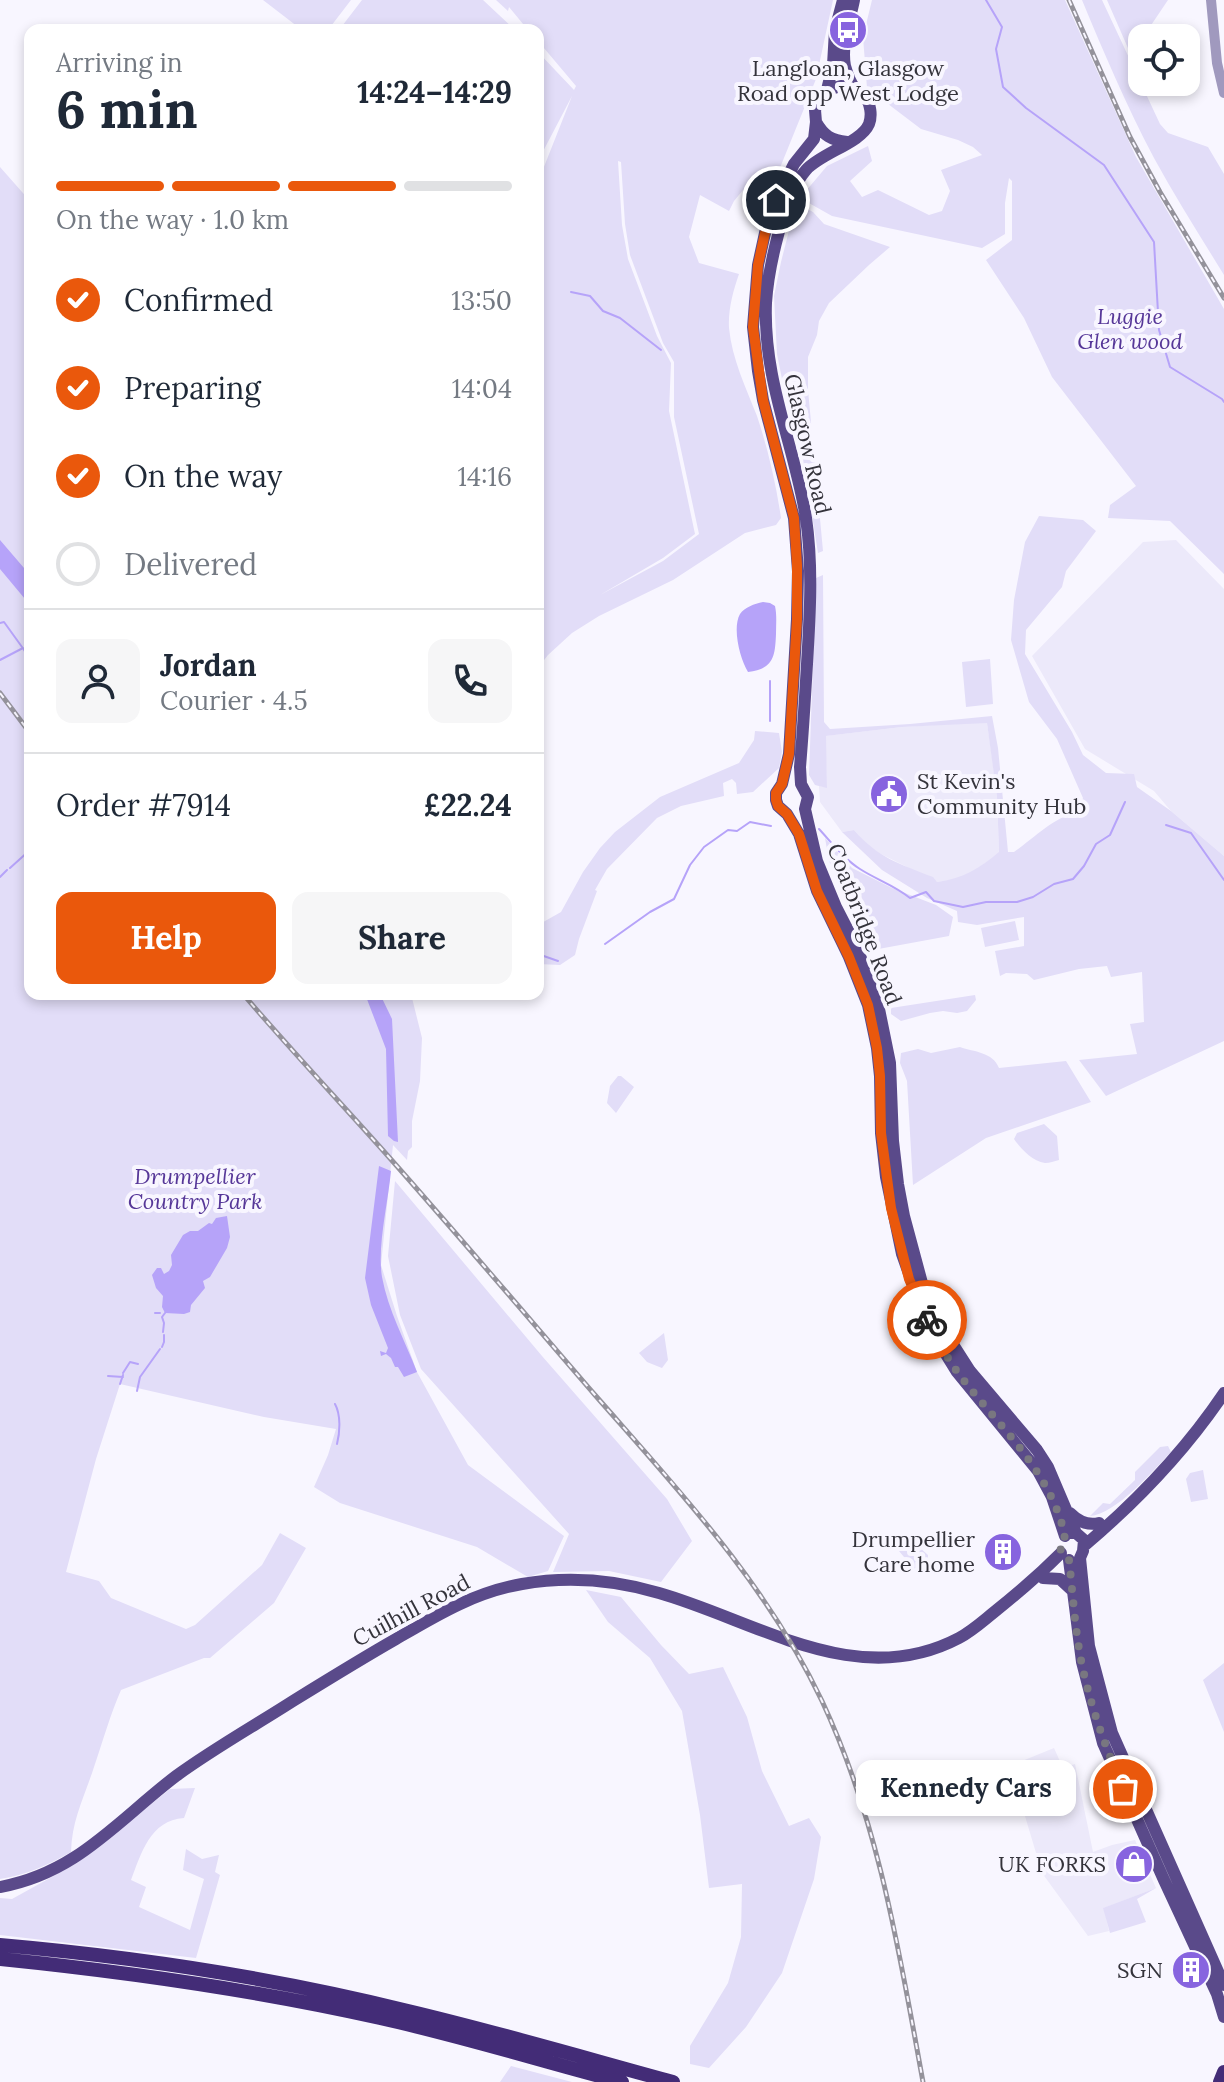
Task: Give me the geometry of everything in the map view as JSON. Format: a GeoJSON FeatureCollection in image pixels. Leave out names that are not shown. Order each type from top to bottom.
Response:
{"type":"FeatureCollection","features":[{"type":"Feature","properties":{"kind":"highway"},"geometry":{"type":"LineString","coordinates":[[0,1945],[126,1959],[277,1983],[406,2010],[673,2082]]}},
{"type":"Feature","properties":{"kind":"highway"},"geometry":{"type":"LineString","coordinates":[[0,1959],[82,1967],[264,1994],[459,2037],[622,2082]]}},
{"type":"Feature","properties":{"kind":"highway"},"geometry":{"type":"LineString","coordinates":[[1220,2082],[1224,2072]]}},
{"type":"Feature","properties":{"kind":"main road","name":"Glasgow Road"},"geometry":{"type":"LineString","coordinates":[[782,784],[789,754],[806,519],[798,477],[763,400],[753,327],[758,265],[773,208],[794,164],[814,139],[815,110],[827,90],[833,65],[835,30],[843,0]]}},
{"type":"Feature","properties":{"kind":"main road","name":"Glasgow Road"},"geometry":{"type":"LineString","coordinates":[[781,443],[768,345],[766,304],[771,263],[796,186],[806,170],[862,135],[870,122],[871,108],[865,96],[855,88],[844,61],[854,0]]}},
{"type":"Feature","properties":{"kind":"main road"},"geometry":{"type":"LineString","coordinates":[[827,90],[841,86],[855,88]]}},
{"type":"Feature","properties":{"kind":"main road"},"geometry":{"type":"LineString","coordinates":[[816,122],[823,134],[834,141],[847,142]]}},
{"type":"Feature","properties":{"kind":"main road","name":"Glasgow Road"},"geometry":{"type":"LineString","coordinates":[[801,784],[809,621],[804,565]]}},
{"type":"Feature","properties":{"kind":"main road"},"geometry":{"type":"LineString","coordinates":[[782,784],[793,781],[801,784]]}},
{"type":"Feature","properties":{"kind":"main road","name":"Coatbridge Road"},"geometry":{"type":"LineString","coordinates":[[782,784],[776,793],[778,806],[799,834],[817,891],[868,1005],[880,1076],[886,1177],[909,1279],[936,1338],[957,1372],[1038,1471],[1052,1497],[1073,1547],[1073,1591],[1082,1662],[1103,1743],[1217,1994],[1224,2017]]}},
{"type":"Feature","properties":{"kind":"main road","name":"Coatbridge Road"},"geometry":{"type":"LineString","coordinates":[[801,784],[808,797],[805,809],[809,831],[825,883],[853,940],[878,1004],[890,1063],[898,1184],[922,1283],[935,1315],[970,1371],[1037,1450],[1055,1481],[1067,1511],[1089,1646],[1112,1733],[1224,1985]]}},
{"type":"Feature","properties":{"kind":"main road"},"geometry":{"type":"LineString","coordinates":[[787,814],[793,815],[805,809]]}},
{"type":"Feature","properties":{"kind":"main road"},"geometry":{"type":"LineString","coordinates":[[1016,1594],[1043,1578],[1073,1547],[1105,1528],[1180,1453],[1224,1393]]}},
{"type":"Feature","properties":{"kind":"main road"},"geometry":{"type":"LineString","coordinates":[[1016,1594],[1099,1523],[1129,1503]]}},
{"type":"Feature","properties":{"kind":"main road"},"geometry":{"type":"LineString","coordinates":[[1067,1511],[1089,1525],[1099,1523]]}},
{"type":"Feature","properties":{"kind":"main road"},"geometry":{"type":"LineString","coordinates":[[1043,1578],[1060,1579],[1073,1591]]}},
{"type":"Feature","properties":{"kind":"main road","name":"Cuilhill Road"},"geometry":{"type":"LineString","coordinates":[[0,1887],[33,1879],[65,1865],[175,1777],[225,1743],[439,1614],[468,1599],[500,1589],[548,1581],[611,1582],[663,1594],[821,1651],[860,1657],[913,1654],[959,1638],[1016,1594]]}},
{"type":"Feature","properties":{"kind":"street"},"geometry":{"type":"LineString","coordinates":[[1211,0],[1217,63],[1224,93]]}},
{"type":"Feature","properties":{"kind":"shaded area"},"geometry":{"type":"Polygon","coordinates":[[[0,540],[24,568],[24,598],[0,569],[0,540]]]}},
{"type":"Feature","properties":{"kind":"shaded area"},"geometry":{"type":"Polygon","coordinates":[[[1176,540],[1224,589],[1224,856],[1171,811],[1154,791],[1085,749],[1032,656],[1143,542],[1176,540]]]}},
{"type":"Feature","properties":{"kind":"shaded area"},"geometry":{"type":"Polygon","coordinates":[[[763,602],[775,606],[774,655],[763,668],[748,672],[738,643],[738,620],[744,609],[763,602]]]}},
{"type":"Feature","properties":{"kind":"shaded area"},"geometry":{"type":"Polygon","coordinates":[[[987,723],[997,797],[999,853],[974,871],[954,880],[937,882],[879,853],[854,830],[842,832],[820,802],[819,786],[827,787],[825,736],[987,723]]]}},
{"type":"Feature","properties":{"kind":"shaded area"},"geometry":{"type":"Polygon","coordinates":[[[367,1000],[383,1000],[392,1019],[398,1142],[388,1136],[386,1049],[367,1000]]]}},
{"type":"Feature","properties":{"kind":"shaded area"},"geometry":{"type":"Polygon","coordinates":[[[379,1166],[391,1171],[382,1239],[382,1277],[417,1372],[404,1377],[391,1358],[386,1354],[381,1356],[380,1351],[386,1353],[388,1348],[371,1305],[365,1278],[379,1166]]]}},
{"type":"Feature","properties":{"kind":"shaded area"},"geometry":{"type":"Polygon","coordinates":[[[227,1216],[230,1237],[227,1248],[210,1277],[203,1281],[205,1288],[191,1305],[190,1312],[165,1313],[163,1296],[156,1288],[152,1275],[157,1268],[161,1268],[164,1274],[169,1271],[171,1255],[183,1235],[212,1224],[216,1218],[227,1216]]]}},
{"type":"Feature","properties":{"kind":"shaded area"},"geometry":{"type":"Polygon","coordinates":[[[1054,1748],[1063,1768],[1075,1764],[1093,1852],[1135,1840],[1156,1888],[1104,1908],[1109,1931],[1088,1936],[1042,1873],[1010,1766],[1054,1748]]]}},
{"type":"Feature","properties":{"kind":"green space"},"geometry":{"type":"Polygon","coordinates":[[[263,0],[351,0],[333,24],[294,24],[263,0]]]}},
{"type":"Feature","properties":{"kind":"green space"},"geometry":{"type":"Polygon","coordinates":[[[362,0],[483,0],[509,24],[344,24],[362,0]]]}},
{"type":"Feature","properties":{"kind":"green space"},"geometry":{"type":"Polygon","coordinates":[[[496,0],[833,0],[816,79],[773,185],[759,191],[743,190],[729,211],[700,195],[689,237],[699,263],[739,274],[730,307],[731,340],[765,441],[781,518],[776,525],[745,533],[673,580],[599,616],[572,633],[544,660],[544,167],[572,96],[544,150],[544,58],[574,90],[576,86],[544,48],[544,24],[523,24],[509,7],[508,11],[496,0]],[[618,161],[622,225],[628,259],[657,336],[671,363],[669,411],[695,534],[663,558],[600,595],[663,561],[699,534],[674,417],[674,362],[663,343],[630,255],[621,162],[618,161]]]}},
{"type":"Feature","properties":{"kind":"green space","name":"Luggie Glen wood"},"geometry":{"type":"Polygon","coordinates":[[[872,0],[1065,0],[1136,157],[1224,309],[1224,574],[1170,521],[1108,518],[1110,505],[1136,486],[1052,377],[1024,318],[986,260],[1012,240],[1012,181],[1009,178],[1005,234],[982,248],[832,216],[800,198],[827,166],[868,146],[872,161],[850,181],[862,197],[878,190],[929,215],[942,211],[950,191],[941,170],[982,155],[958,140],[921,129],[867,88],[863,37],[872,0]]]}},
{"type":"Feature","properties":{"kind":"green space"},"geometry":{"type":"Polygon","coordinates":[[[1082,0],[1102,0],[1128,56],[1128,96],[1147,96],[1160,124],[1168,133],[1208,147],[1224,174],[1224,275],[1154,158],[1082,0]]]}},
{"type":"Feature","properties":{"kind":"green space"},"geometry":{"type":"Polygon","coordinates":[[[1107,0],[1168,0],[1152,24],[1128,24],[1128,48],[1107,0]]]}},
{"type":"Feature","properties":{"kind":"green space","name":"Drumpellier Country Park"},"geometry":{"type":"Polygon","coordinates":[[[0,167],[24,194],[24,1000],[412,1000],[422,1038],[420,1081],[412,1121],[412,1147],[407,1160],[393,1145],[381,1265],[417,1372],[468,1465],[564,1536],[548,1571],[528,1577],[477,1547],[340,1503],[314,1487],[336,1429],[264,1417],[120,1384],[66,1572],[99,1581],[111,1598],[186,1629],[195,1625],[262,1565],[280,1533],[306,1548],[274,1603],[210,1658],[121,1690],[79,1809],[71,1852],[37,1869],[0,1879],[0,167]]]}},
{"type":"Feature","properties":{"kind":"green space"},"geometry":{"type":"Polygon","coordinates":[[[800,205],[813,212],[824,224],[890,247],[829,303],[819,321],[808,357],[808,390],[823,551],[818,553],[803,459],[777,354],[774,296],[794,211],[800,205]]]}},
{"type":"Feature","properties":{"kind":"green space"},"geometry":{"type":"Polygon","coordinates":[[[1039,516],[1083,520],[1096,531],[1066,571],[1062,587],[1026,630],[1025,654],[1083,755],[1106,773],[1134,774],[1137,787],[1224,856],[1224,1041],[1106,1096],[1079,1060],[1137,1054],[1130,1024],[1144,1022],[1142,972],[1111,977],[1107,966],[1034,980],[1027,974],[1006,973],[1000,976],[995,951],[1024,946],[1024,917],[977,925],[958,922],[957,911],[927,898],[882,870],[842,832],[854,830],[881,854],[933,877],[937,882],[963,875],[992,858],[999,852],[997,797],[987,723],[902,727],[826,736],[827,788],[815,785],[809,775],[816,578],[823,575],[824,722],[830,729],[992,716],[1008,852],[1014,852],[1052,824],[1077,812],[1083,798],[1057,739],[1029,702],[1011,640],[1014,600],[1025,542],[1039,516]]]}},
{"type":"Feature","properties":{"kind":"green space"},"geometry":{"type":"Polygon","coordinates":[[[990,659],[993,704],[966,707],[962,662],[990,659]]]}},
{"type":"Feature","properties":{"kind":"green space"},"geometry":{"type":"Polygon","coordinates":[[[755,731],[779,733],[782,752],[779,768],[753,792],[737,794],[736,783],[732,779],[723,783],[724,796],[681,806],[657,818],[607,869],[595,890],[575,955],[560,965],[544,964],[544,922],[561,912],[600,848],[615,832],[660,797],[739,763],[754,740],[755,731]]]}},
{"type":"Feature","properties":{"kind":"green space"},"geometry":{"type":"Polygon","coordinates":[[[825,838],[852,868],[936,905],[953,917],[949,936],[873,950],[829,861],[825,838]]]}},
{"type":"Feature","properties":{"kind":"green space"},"geometry":{"type":"Polygon","coordinates":[[[1015,921],[1019,940],[985,947],[981,928],[1015,921]]]}},
{"type":"Feature","properties":{"kind":"green space"},"geometry":{"type":"Polygon","coordinates":[[[975,995],[976,1000],[967,1011],[943,1011],[901,1021],[891,1014],[891,1008],[975,995]]]}},
{"type":"Feature","properties":{"kind":"green space"},"geometry":{"type":"Polygon","coordinates":[[[960,1047],[988,1056],[999,1068],[1066,1061],[1091,1102],[986,1138],[913,1185],[907,1081],[900,1063],[901,1053],[918,1049],[931,1053],[960,1047]]]}},
{"type":"Feature","properties":{"kind":"green space"},"geometry":{"type":"Polygon","coordinates":[[[618,1076],[634,1087],[616,1113],[607,1103],[610,1086],[618,1076]]]}},
{"type":"Feature","properties":{"kind":"green space"},"geometry":{"type":"Polygon","coordinates":[[[1044,1124],[1057,1136],[1059,1160],[1047,1163],[1031,1157],[1014,1139],[1017,1133],[1044,1124]]]}},
{"type":"Feature","properties":{"kind":"green space"},"geometry":{"type":"Polygon","coordinates":[[[395,1181],[667,1499],[692,1541],[661,1582],[609,1571],[553,1572],[569,1534],[421,1369],[400,1315],[388,1256],[395,1181]]]}},
{"type":"Feature","properties":{"kind":"green space"},"geometry":{"type":"Polygon","coordinates":[[[664,1333],[668,1360],[662,1368],[647,1362],[639,1353],[664,1333]]]}},
{"type":"Feature","properties":{"kind":"green space"},"geometry":{"type":"Polygon","coordinates":[[[1168,1446],[1171,1452],[1134,1490],[1111,1508],[1090,1516],[1103,1503],[1110,1504],[1135,1480],[1135,1472],[1160,1447],[1168,1446]]]}},
{"type":"Feature","properties":{"kind":"green space"},"geometry":{"type":"Polygon","coordinates":[[[1203,1470],[1208,1499],[1191,1502],[1186,1479],[1190,1473],[1203,1470]]]}},
{"type":"Feature","properties":{"kind":"green space"},"geometry":{"type":"Polygon","coordinates":[[[907,1536],[928,1555],[926,1565],[914,1569],[899,1551],[896,1543],[907,1536]]]}},
{"type":"Feature","properties":{"kind":"green space"},"geometry":{"type":"Polygon","coordinates":[[[586,1590],[621,1597],[689,1674],[723,1667],[747,1717],[762,1771],[789,1826],[809,1818],[821,1837],[814,1879],[782,1973],[746,2027],[709,2068],[690,2064],[690,2046],[728,1983],[741,1937],[742,1884],[709,1888],[682,1711],[650,1658],[608,1622],[586,1590]]]}},
{"type":"Feature","properties":{"kind":"green space"},"geometry":{"type":"Polygon","coordinates":[[[1224,1663],[1224,1732],[1203,1680],[1224,1663]]]}},
{"type":"Feature","properties":{"kind":"green space"},"geometry":{"type":"Polygon","coordinates":[[[195,1788],[184,1818],[163,1825],[148,1840],[131,1880],[146,1887],[139,1907],[190,1930],[204,1879],[183,1870],[186,1849],[202,1859],[219,1855],[215,1872],[220,1875],[196,1958],[0,1935],[0,1898],[12,1899],[77,1863],[170,1789],[195,1788]]]}},
{"type":"Feature","properties":{"kind":"green space"},"geometry":{"type":"Polygon","coordinates":[[[1156,1888],[1137,1899],[1146,1922],[1110,1933],[1103,1908],[1156,1888]]]}},
{"type":"Feature","properties":{"kind":"green space"},"geometry":{"type":"Polygon","coordinates":[[[511,2066],[572,2082],[500,2082],[511,2066]]]}},
{"type":"Feature","properties":{"kind":"waterway"},"geometry":{"type":"LineString","coordinates":[[986,0],[1002,27],[996,49],[1003,87],[1026,108],[1104,165],[1154,242],[1159,330],[1170,367],[1224,402]]}},
{"type":"Feature","properties":{"kind":"waterway"},"geometry":{"type":"LineString","coordinates":[[571,292],[590,296],[603,311],[620,318],[661,350]]}},
{"type":"Feature","properties":{"kind":"waterway"},"geometry":{"type":"LineString","coordinates":[[0,623],[4,622],[22,647]]}},
{"type":"Feature","properties":{"kind":"waterway"},"geometry":{"type":"LineString","coordinates":[[0,660],[24,650]]}},
{"type":"Feature","properties":{"kind":"waterway"},"geometry":{"type":"LineString","coordinates":[[770,681],[770,721]]}},
{"type":"Feature","properties":{"kind":"waterway"},"geometry":{"type":"LineString","coordinates":[[819,829],[854,865],[910,898],[926,892],[934,901],[963,907],[986,902],[1017,902],[1033,897],[1054,884],[1073,879],[1096,844],[1110,835],[1125,802]]}},
{"type":"Feature","properties":{"kind":"waterway"},"geometry":{"type":"LineString","coordinates":[[605,944],[674,899],[690,865],[704,847],[728,830],[737,831],[750,822],[771,826]]}},
{"type":"Feature","properties":{"kind":"waterway"},"geometry":{"type":"LineString","coordinates":[[1166,825],[1191,833],[1224,880]]}},
{"type":"Feature","properties":{"kind":"waterway"},"geometry":{"type":"LineString","coordinates":[[10,868],[24,855]]}},
{"type":"Feature","properties":{"kind":"waterway"},"geometry":{"type":"LineString","coordinates":[[0,877],[7,870]]}},
{"type":"Feature","properties":{"kind":"waterway"},"geometry":{"type":"LineString","coordinates":[[544,956],[558,961]]}},
{"type":"Feature","properties":{"kind":"waterway"},"geometry":{"type":"LineString","coordinates":[[155,1313],[160,1313]]}},
{"type":"Feature","properties":{"kind":"waterway"},"geometry":{"type":"LineString","coordinates":[[163,1332],[162,1317],[165,1313]]}},
{"type":"Feature","properties":{"kind":"waterway"},"geometry":{"type":"LineString","coordinates":[[162,1347],[164,1335]]}},
{"type":"Feature","properties":{"kind":"waterway"},"geometry":{"type":"LineString","coordinates":[[137,1391],[140,1377],[160,1349]]}},
{"type":"Feature","properties":{"kind":"waterway"},"geometry":{"type":"LineString","coordinates":[[123,1373],[130,1362],[138,1364]]}},
{"type":"Feature","properties":{"kind":"waterway"},"geometry":{"type":"LineString","coordinates":[[120,1384],[123,1375]]}},
{"type":"Feature","properties":{"kind":"waterway"},"geometry":{"type":"LineString","coordinates":[[108,1376],[123,1377]]}},
{"type":"Feature","properties":{"kind":"waterway"},"geometry":{"type":"LineString","coordinates":[[335,1404],[339,1424],[337,1444]]}},
{"type":"Feature","properties":{"kind":"railway"},"geometry":{"type":"LineString","coordinates":[[1069,0],[1130,137],[1224,298]]}},
{"type":"Feature","properties":{"kind":"railway"},"geometry":{"type":"LineString","coordinates":[[0,693],[24,725]]}},
{"type":"Feature","properties":{"kind":"railway"},"geometry":{"type":"LineString","coordinates":[[248,1000],[689,1503],[775,1617],[822,1701],[842,1747],[873,1841],[923,2082]]}},
{"type":"Feature","properties":{"kind":"way so far"},"geometry":{"type":"LineString","coordinates":[[927,1320],[957,1372],[1024,1452],[1052,1497],[1065,1536],[1060,1548],[1069,1560],[1079,1645],[1089,1694],[1103,1743],[1123,1789]]}},
{"type":"Feature","properties":{"kind":"place","name":"Langloan, Glasgow Road opp West Lodge"},"geometry":{"type":"Point","coordinates":[848,30]}},
{"type":"Feature","properties":{"kind":"place","name":"St Kevin's Community Hub"},"geometry":{"type":"Point","coordinates":[889,794]}},
{"type":"Feature","properties":{"kind":"place","name":"Drumpellier Care home"},"geometry":{"type":"Point","coordinates":[1003,1552]}},
{"type":"Feature","properties":{"kind":"place","name":"Kennedy Cars"},"geometry":{"type":"Point","coordinates":[1123,1789]}},
{"type":"Feature","properties":{"kind":"place","name":"UK FORKS"},"geometry":{"type":"Point","coordinates":[1134,1864]}},
{"type":"Feature","properties":{"kind":"place","name":"SGN"},"geometry":{"type":"Point","coordinates":[1191,1970]}},
{"type":"Feature","properties":{"kind":"route"},"geometry":{"type":"LineString","coordinates":[[776,200],[758,265],[753,327],[763,400],[794,518],[797,565],[789,754],[776,800],[799,834],[817,891],[868,1005],[877,1048],[881,1133],[891,1208],[909,1279],[927,1320]]}}]}
